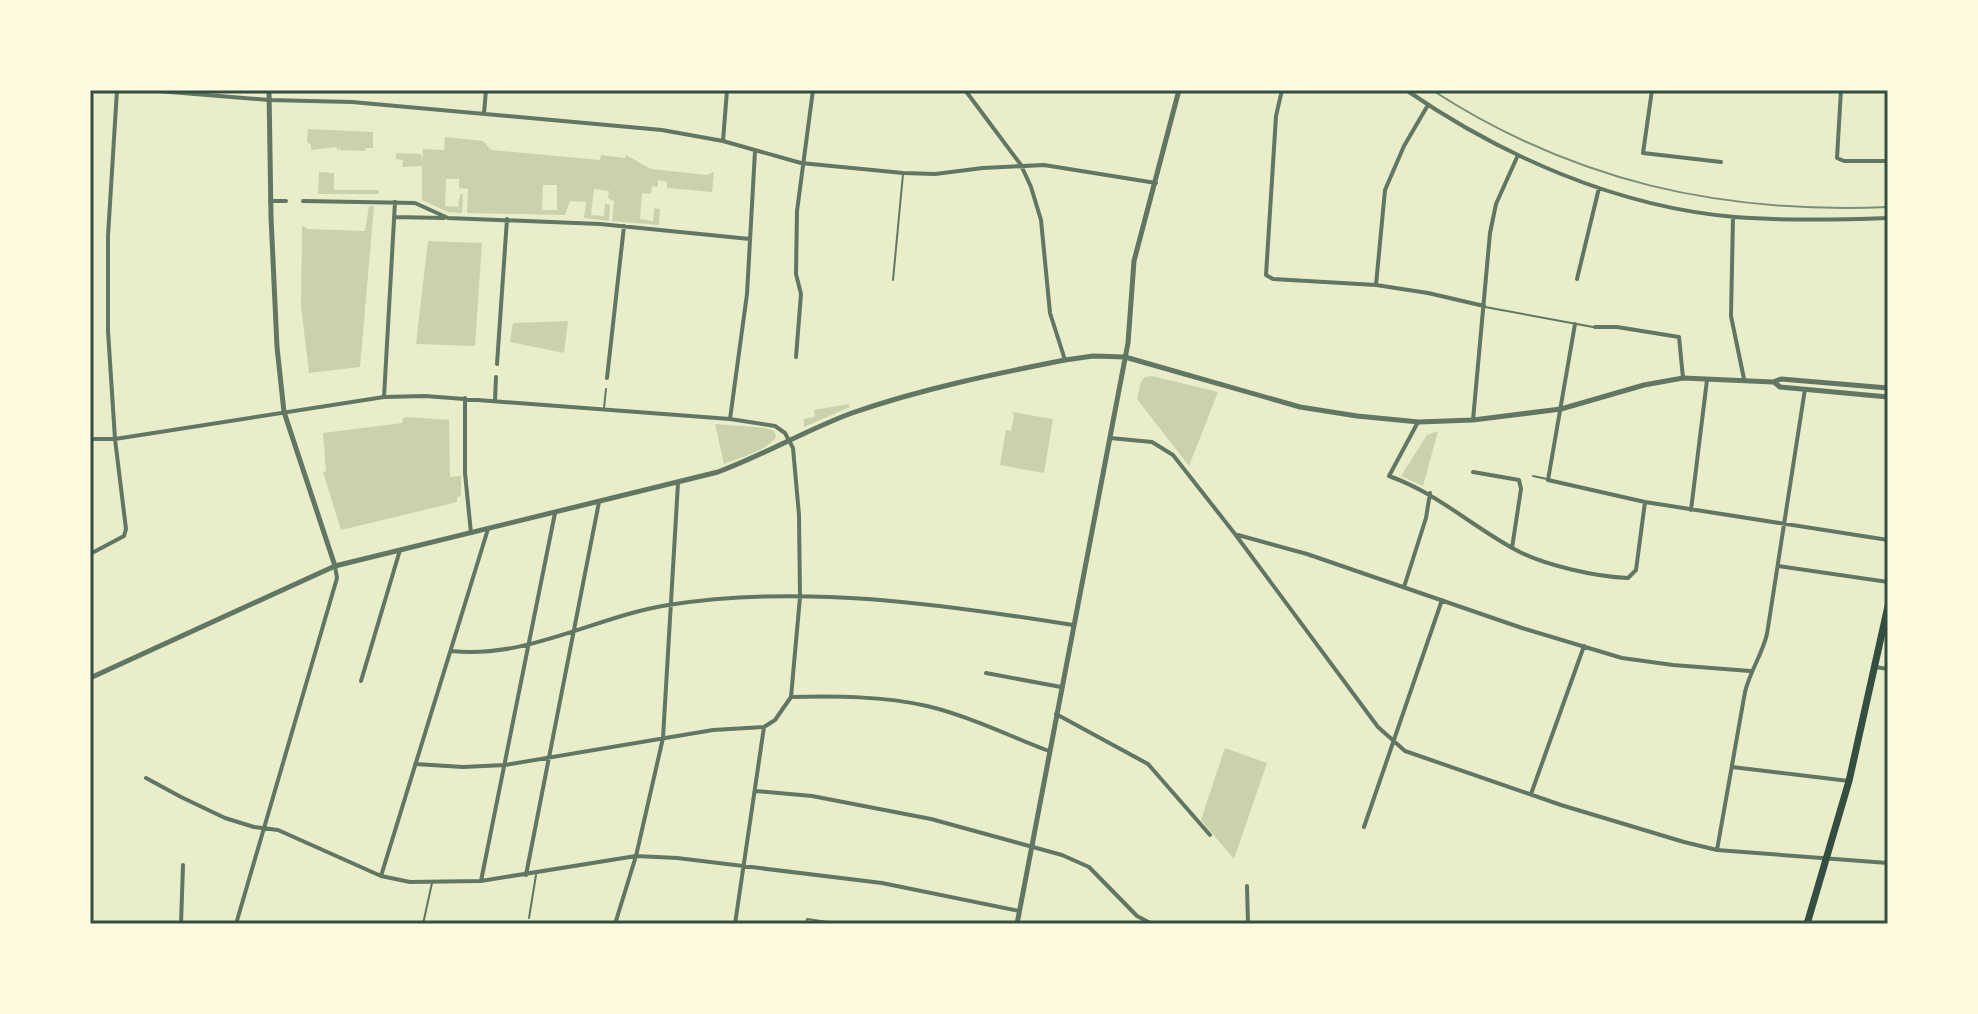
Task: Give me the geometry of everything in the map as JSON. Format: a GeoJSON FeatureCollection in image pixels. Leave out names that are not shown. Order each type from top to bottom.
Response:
{"type":"FeatureCollection","features":[{"type":"Feature","properties":{"kind":"main road"},"geometry":{"type":"LineString","coordinates":[[1807,924],[1829,859],[1849,781],[1888,606]]}},
{"type":"Feature","properties":{"kind":"street"},"geometry":{"type":"LineString","coordinates":[[90,554],[124,536],[126,529],[115,439],[108,331],[108,236],[117,90]]}},
{"type":"Feature","properties":{"kind":"street"},"geometry":{"type":"LineString","coordinates":[[145,90],[269,100],[352,102],[662,130],[723,141],[801,163],[903,173],[935,174],[1044,165],[1156,183]]}},
{"type":"Feature","properties":{"kind":"street"},"geometry":{"type":"LineString","coordinates":[[236,924],[337,578],[284,412],[277,347],[270,201],[269,90]]}},
{"type":"Feature","properties":{"kind":"street"},"geometry":{"type":"LineString","coordinates":[[484,113],[486,90]]}},
{"type":"Feature","properties":{"kind":"street"},"geometry":{"type":"LineString","coordinates":[[723,141],[727,90]]}},
{"type":"Feature","properties":{"kind":"street"},"geometry":{"type":"LineString","coordinates":[[796,357],[801,294],[796,274],[801,163],[813,90]]}},
{"type":"Feature","properties":{"kind":"street"},"geometry":{"type":"LineString","coordinates":[[965,90],[1021,165],[1031,187],[1041,220],[1050,313],[1065,360]]}},
{"type":"Feature","properties":{"kind":"street"},"geometry":{"type":"LineString","coordinates":[[1017,924],[1125,357],[1131,278],[1179,90]]}},
{"type":"Feature","properties":{"kind":"street"},"geometry":{"type":"LineString","coordinates":[[1282,90],[1276,116],[1265,272],[1269,278],[1376,285],[1484,306]]}},
{"type":"Feature","properties":{"kind":"street"},"geometry":{"type":"LineString","coordinates":[[1406,90],[1518,155],[1599,188],[1653,203],[1733,217],[1786,220],[1888,218]]}},
{"type":"Feature","properties":{"kind":"street"},"geometry":{"type":"LineString","coordinates":[[1652,90],[1643,153],[1721,162]]}},
{"type":"Feature","properties":{"kind":"street"},"geometry":{"type":"LineString","coordinates":[[1841,90],[1837,158],[1844,161],[1886,161]]}},
{"type":"Feature","properties":{"kind":"street"},"geometry":{"type":"LineString","coordinates":[[1376,285],[1385,190],[1404,146],[1428,105]]}},
{"type":"Feature","properties":{"kind":"street"},"geometry":{"type":"LineString","coordinates":[[730,419],[747,294],[755,150]]}},
{"type":"Feature","properties":{"kind":"street"},"geometry":{"type":"LineString","coordinates":[[1473,420],[1494,213],[1518,155]]}},
{"type":"Feature","properties":{"kind":"street"},"geometry":{"type":"LineString","coordinates":[[1577,279],[1599,188]]}},
{"type":"Feature","properties":{"kind":"street"},"geometry":{"type":"LineString","coordinates":[[270,201],[286,201]]}},
{"type":"Feature","properties":{"kind":"street"},"geometry":{"type":"LineString","coordinates":[[303,201],[422,205],[448,218]]}},
{"type":"Feature","properties":{"kind":"street"},"geometry":{"type":"LineString","coordinates":[[384,397],[395,202]]}},
{"type":"Feature","properties":{"kind":"street"},"geometry":{"type":"LineString","coordinates":[[394,217],[507,219],[624,226],[750,239]]}},
{"type":"Feature","properties":{"kind":"street"},"geometry":{"type":"LineString","coordinates":[[1733,217],[1731,316],[1744,379]]}},
{"type":"Feature","properties":{"kind":"street"},"geometry":{"type":"LineString","coordinates":[[497,364],[507,219]]}},
{"type":"Feature","properties":{"kind":"street"},"geometry":{"type":"LineString","coordinates":[[607,378],[624,226]]}},
{"type":"Feature","properties":{"kind":"street"},"geometry":{"type":"LineString","coordinates":[[1575,324],[1548,480],[1645,502],[1888,540]]}},
{"type":"Feature","properties":{"kind":"street"},"geometry":{"type":"LineString","coordinates":[[1595,327],[1617,327],[1679,337],[1683,378]]}},
{"type":"Feature","properties":{"kind":"street"},"geometry":{"type":"LineString","coordinates":[[90,678],[335,566],[718,472],[837,419],[877,405],[1065,360],[1093,356],[1125,357],[1300,407],[1419,422],[1473,420],[1561,409],[1644,385],[1683,378],[1773,382],[1781,379],[1887,388]]}},
{"type":"Feature","properties":{"kind":"street"},"geometry":{"type":"LineString","coordinates":[[495,401],[496,377]]}},
{"type":"Feature","properties":{"kind":"street"},"geometry":{"type":"LineString","coordinates":[[1691,510],[1708,377]]}},
{"type":"Feature","properties":{"kind":"street"},"geometry":{"type":"LineString","coordinates":[[1773,382],[1780,387],[1888,397]]}},
{"type":"Feature","properties":{"kind":"street"},"geometry":{"type":"LineString","coordinates":[[1717,850],[1750,671],[1763,649],[1805,389]]}},
{"type":"Feature","properties":{"kind":"street"},"geometry":{"type":"LineString","coordinates":[[90,439],[115,439],[384,397],[465,398],[730,419],[769,424],[785,433],[791,441],[799,515],[800,597],[791,697],[775,720],[764,727],[713,730],[505,765],[463,767],[415,764]]}},
{"type":"Feature","properties":{"kind":"street"},"geometry":{"type":"LineString","coordinates":[[465,398],[465,473],[471,533]]}},
{"type":"Feature","properties":{"kind":"street"},"geometry":{"type":"LineString","coordinates":[[1419,422],[1389,476],[1430,493],[1512,548],[1559,565],[1628,578],[1636,570],[1645,502]]}},
{"type":"Feature","properties":{"kind":"street"},"geometry":{"type":"LineString","coordinates":[[1110,438],[1140,439],[1164,447],[1173,455],[1378,727],[1405,751],[1614,821],[1717,850],[1888,863]]}},
{"type":"Feature","properties":{"kind":"street"},"geometry":{"type":"LineString","coordinates":[[1473,472],[1519,480],[1521,489],[1512,548]]}},
{"type":"Feature","properties":{"kind":"street"},"geometry":{"type":"LineString","coordinates":[[615,924],[636,856],[663,738],[678,483]]}},
{"type":"Feature","properties":{"kind":"street"},"geometry":{"type":"LineString","coordinates":[[1403,587],[1426,518],[1430,493]]}},
{"type":"Feature","properties":{"kind":"street"},"geometry":{"type":"LineString","coordinates":[[526,875],[599,502]]}},
{"type":"Feature","properties":{"kind":"street"},"geometry":{"type":"LineString","coordinates":[[481,881],[555,513]]}},
{"type":"Feature","properties":{"kind":"street"},"geometry":{"type":"LineString","coordinates":[[381,876],[488,529]]}},
{"type":"Feature","properties":{"kind":"street"},"geometry":{"type":"LineString","coordinates":[[1235,534],[1307,554],[1630,660],[1750,671]]}},
{"type":"Feature","properties":{"kind":"street"},"geometry":{"type":"LineString","coordinates":[[361,681],[400,550]]}},
{"type":"Feature","properties":{"kind":"street"},"geometry":{"type":"LineString","coordinates":[[1778,566],[1888,582]]}},
{"type":"Feature","properties":{"kind":"street"},"geometry":{"type":"LineString","coordinates":[[451,651],[489,652],[530,646],[608,619],[671,605],[800,597],[943,605],[1073,625]]}},
{"type":"Feature","properties":{"kind":"street"},"geometry":{"type":"LineString","coordinates":[[1364,827],[1442,600]]}},
{"type":"Feature","properties":{"kind":"street"},"geometry":{"type":"LineString","coordinates":[[1531,794],[1584,646]]}},
{"type":"Feature","properties":{"kind":"street"},"geometry":{"type":"LineString","coordinates":[[1875,667],[1888,669]]}},
{"type":"Feature","properties":{"kind":"street"},"geometry":{"type":"LineString","coordinates":[[986,673],[1061,687]]}},
{"type":"Feature","properties":{"kind":"street"},"geometry":{"type":"LineString","coordinates":[[791,697],[857,698],[926,706],[966,717],[1049,751]]}},
{"type":"Feature","properties":{"kind":"street"},"geometry":{"type":"LineString","coordinates":[[1056,714],[1148,764],[1210,835]]}},
{"type":"Feature","properties":{"kind":"street"},"geometry":{"type":"LineString","coordinates":[[735,924],[764,727]]}},
{"type":"Feature","properties":{"kind":"street"},"geometry":{"type":"LineString","coordinates":[[1732,767],[1849,781]]}},
{"type":"Feature","properties":{"kind":"street"},"geometry":{"type":"LineString","coordinates":[[146,778],[225,818],[278,830],[381,876],[432,882],[481,881],[636,856],[882,883],[1019,911]]}},
{"type":"Feature","properties":{"kind":"street"},"geometry":{"type":"LineString","coordinates":[[755,791],[812,796],[911,814],[1062,855],[1089,867],[1137,916],[1152,924]]}},
{"type":"Feature","properties":{"kind":"street"},"geometry":{"type":"LineString","coordinates":[[181,924],[183,865]]}},
{"type":"Feature","properties":{"kind":"street"},"geometry":{"type":"LineString","coordinates":[[1247,886],[1248,924]]}},
{"type":"Feature","properties":{"kind":"lane"},"geometry":{"type":"LineString","coordinates":[[893,280],[903,173]]}},
{"type":"Feature","properties":{"kind":"lane"},"geometry":{"type":"LineString","coordinates":[[1484,306],[1595,327]]}},
{"type":"Feature","properties":{"kind":"lane"},"geometry":{"type":"LineString","coordinates":[[604,409],[606,389]]}},
{"type":"Feature","properties":{"kind":"lane"},"geometry":{"type":"LineString","coordinates":[[1533,476],[1548,480]]}},
{"type":"Feature","properties":{"kind":"lane"},"geometry":{"type":"LineString","coordinates":[[529,918],[536,874]]}},
{"type":"Feature","properties":{"kind":"lane"},"geometry":{"type":"LineString","coordinates":[[423,924],[432,882]]}},
{"type":"Feature","properties":{"kind":"lane"},"geometry":{"type":"LineString","coordinates":[[806,924],[807,919],[842,924]]}},
{"type":"Feature","properties":{"kind":"green space"},"geometry":{"type":"Polygon","coordinates":[[[308,129],[373,132],[373,148],[365,148],[365,151],[340,150],[340,144],[339,151],[336,147],[311,150],[307,142],[308,129]]]}},
{"type":"Feature","properties":{"kind":"green space"},"geometry":{"type":"Polygon","coordinates":[[[445,137],[483,141],[491,150],[600,160],[601,155],[625,158],[626,155],[651,169],[707,175],[714,172],[712,192],[667,188],[667,182],[658,180],[658,187],[652,186],[651,194],[642,193],[640,219],[653,221],[654,208],[660,209],[659,225],[612,221],[614,201],[608,198],[609,191],[594,189],[591,215],[604,216],[605,204],[610,205],[609,221],[584,218],[586,202],[570,201],[565,215],[467,213],[468,189],[459,188],[459,179],[446,179],[445,206],[458,207],[460,194],[463,194],[462,213],[448,212],[422,200],[422,166],[402,167],[403,160],[396,159],[396,153],[421,154],[422,161],[423,149],[444,150],[445,137]],[[543,185],[542,210],[557,210],[557,185],[543,185]]]}},
{"type":"Feature","properties":{"kind":"green space"},"geometry":{"type":"Polygon","coordinates":[[[319,172],[334,173],[334,190],[379,190],[379,194],[318,194],[319,172]]]}},
{"type":"Feature","properties":{"kind":"green space"},"geometry":{"type":"Polygon","coordinates":[[[369,206],[374,206],[360,367],[309,373],[301,306],[302,226],[308,229],[365,231],[369,206]]]}},
{"type":"Feature","properties":{"kind":"green space"},"geometry":{"type":"Polygon","coordinates":[[[428,241],[482,243],[475,346],[416,344],[428,241]]]}},
{"type":"Feature","properties":{"kind":"green space"},"geometry":{"type":"Polygon","coordinates":[[[568,321],[564,353],[510,342],[513,323],[568,321]]]}},
{"type":"Feature","properties":{"kind":"green space"},"geometry":{"type":"Polygon","coordinates":[[[1145,377],[1218,392],[1189,466],[1137,399],[1141,382],[1145,377]]]}},
{"type":"Feature","properties":{"kind":"green space"},"geometry":{"type":"Polygon","coordinates":[[[848,404],[850,407],[804,427],[804,419],[815,417],[814,410],[848,404]]]}},
{"type":"Feature","properties":{"kind":"green space"},"geometry":{"type":"Polygon","coordinates":[[[1012,412],[1053,419],[1044,473],[1000,465],[1006,430],[1011,431],[1012,412]]]}},
{"type":"Feature","properties":{"kind":"green space"},"geometry":{"type":"Polygon","coordinates":[[[403,418],[449,420],[450,477],[461,476],[461,496],[457,497],[457,502],[341,530],[323,472],[326,471],[323,433],[402,423],[403,418]]]}},
{"type":"Feature","properties":{"kind":"green space"},"geometry":{"type":"Polygon","coordinates":[[[715,424],[766,428],[774,431],[776,437],[759,450],[724,464],[715,424]]]}},
{"type":"Feature","properties":{"kind":"green space"},"geometry":{"type":"Polygon","coordinates":[[[1438,431],[1423,486],[1401,476],[1427,435],[1438,431]]]}},
{"type":"Feature","properties":{"kind":"green space"},"geometry":{"type":"Polygon","coordinates":[[[1225,748],[1267,763],[1234,859],[1201,820],[1225,748]]]}},
{"type":"Feature","properties":{"kind":"railway"},"geometry":{"type":"LineString","coordinates":[[1432,90],[1486,122],[1540,148],[1651,186],[1766,205],[1888,207]]}}]}
